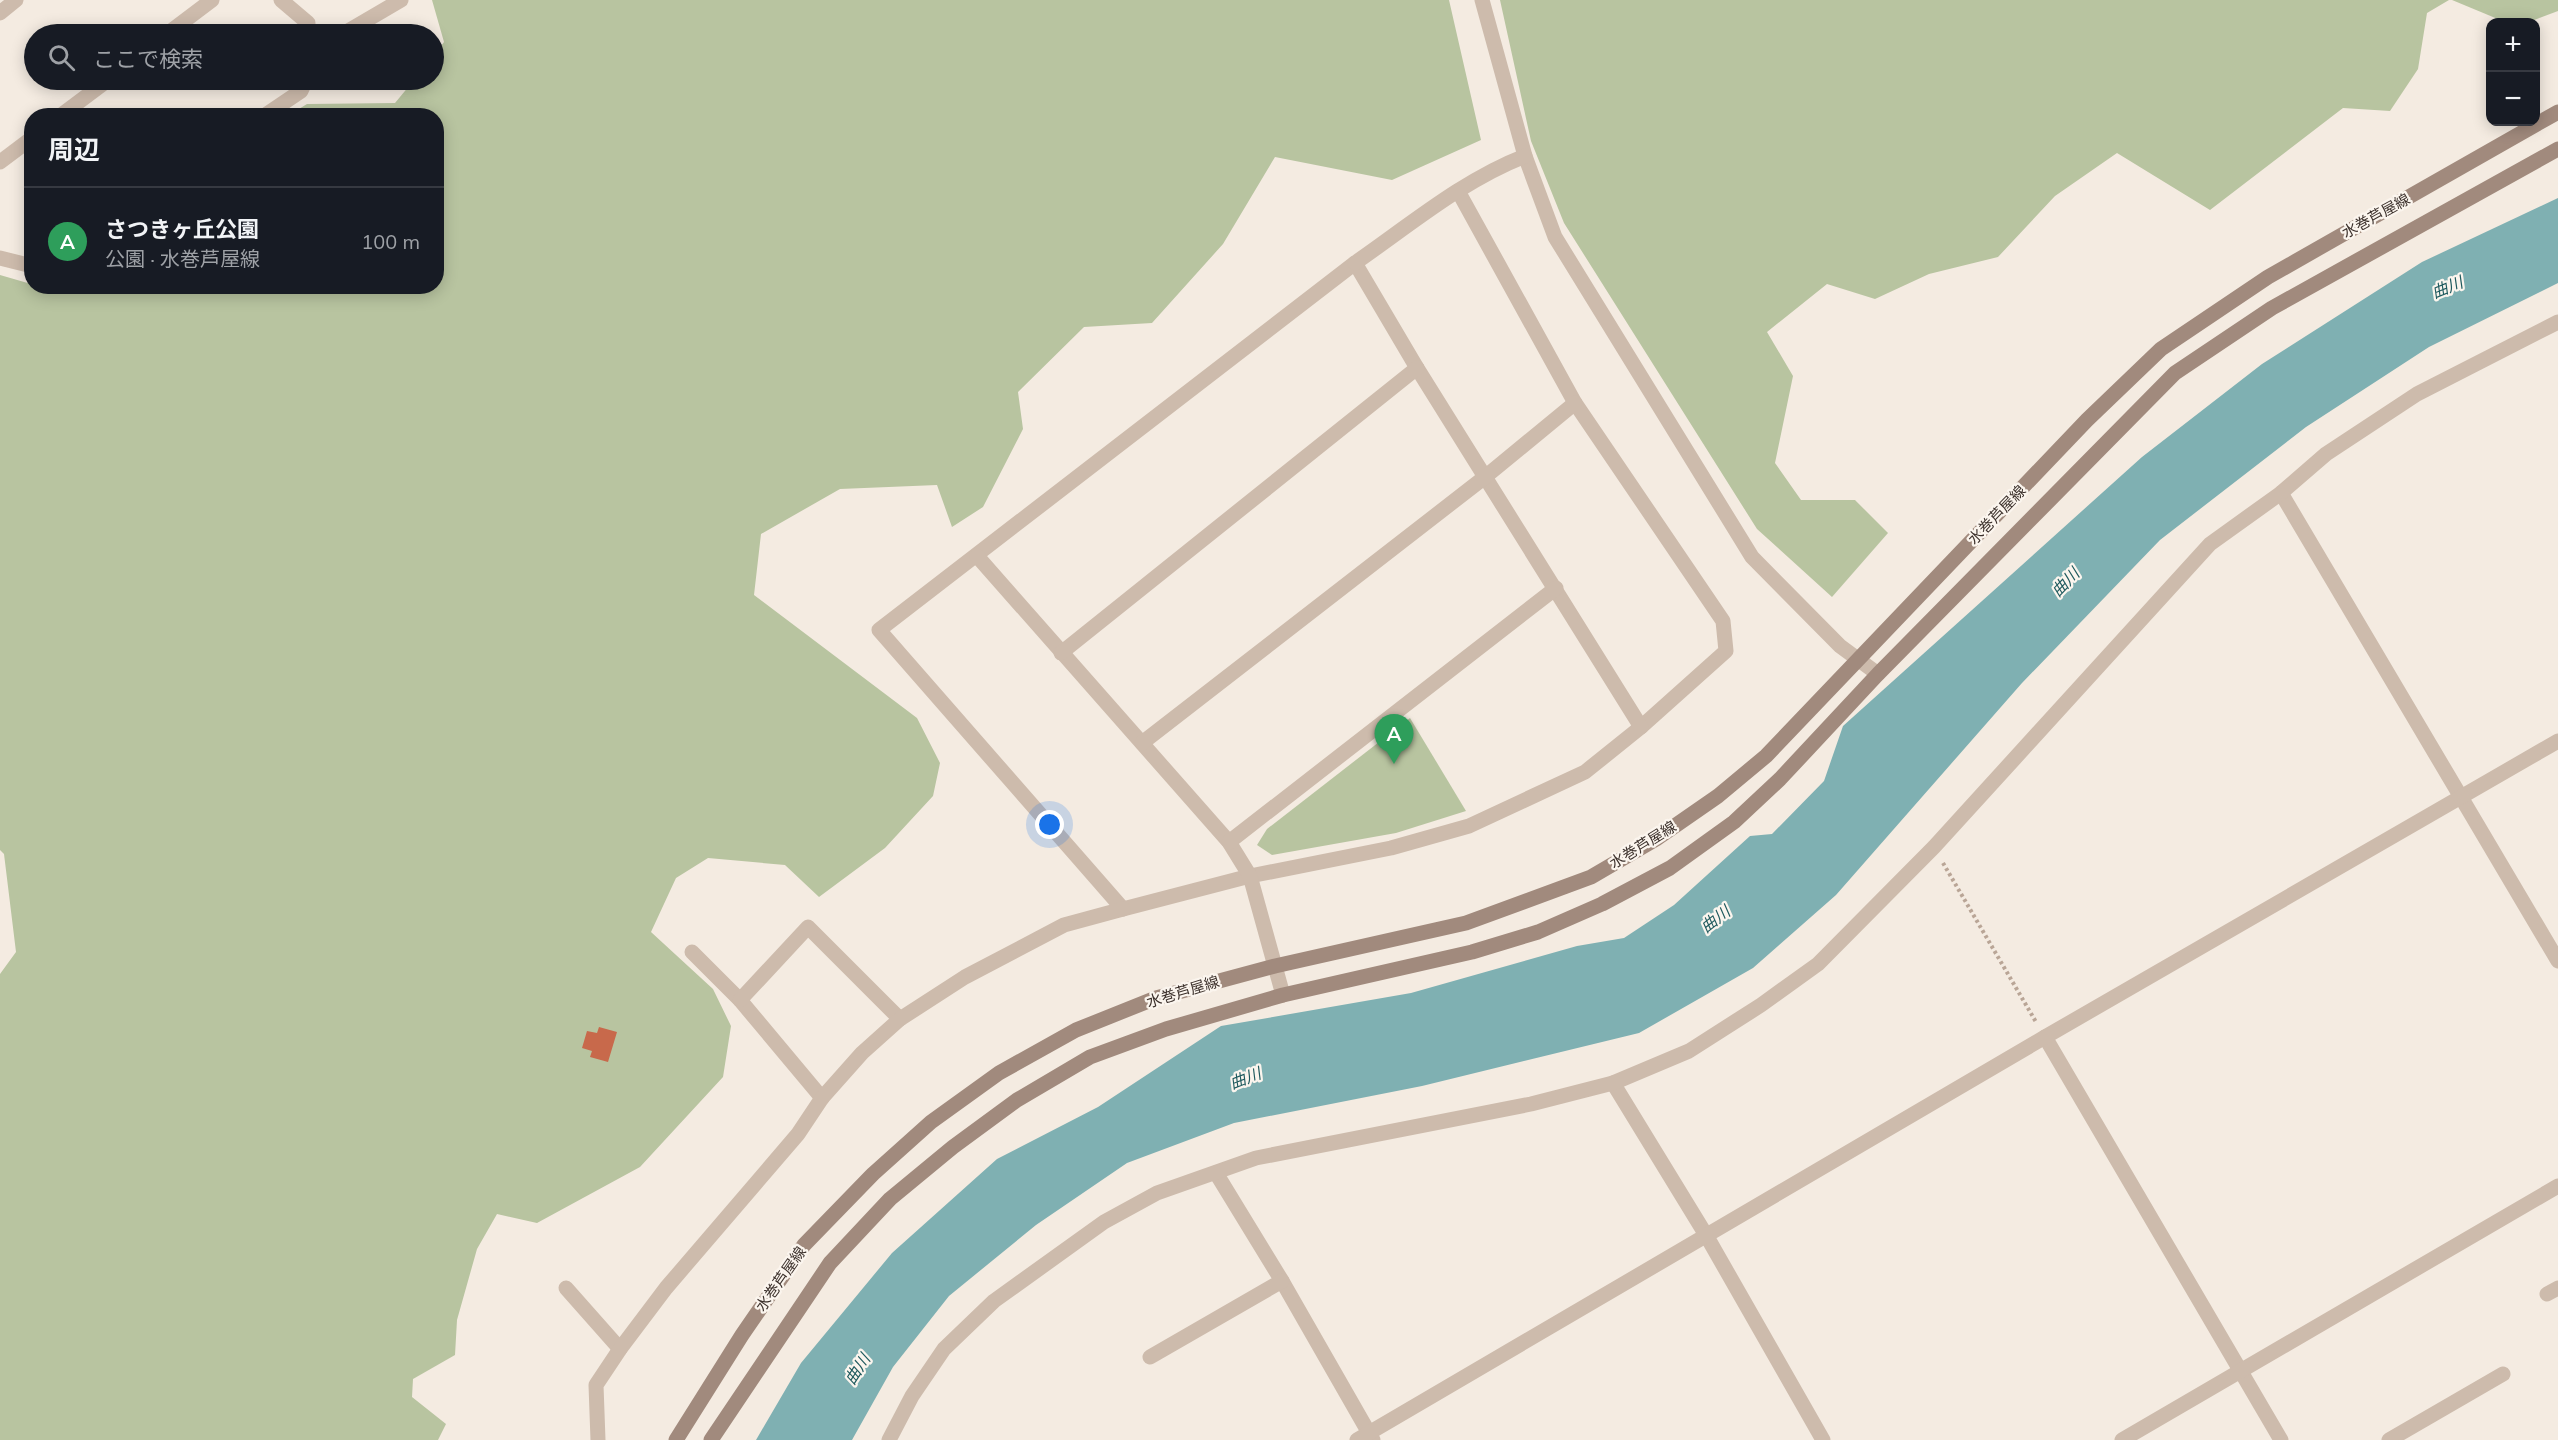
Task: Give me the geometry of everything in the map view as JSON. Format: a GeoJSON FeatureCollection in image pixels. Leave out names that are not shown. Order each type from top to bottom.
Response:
{"type":"FeatureCollection","features":[{"type":"Feature","properties":{"kind":"main road","name":"水巻芦屋線"},"geometry":{"type":"LineString","coordinates":[[676,1440],[742,1335],[804,1245],[873,1174],[931,1122],[999,1074],[1076,1030],[1156,998],[1275,966],[1466,923],[1591,877],[1656,839],[1718,796],[1766,756],[2087,420],[2161,349],[2268,277],[2558,112]]}},
{"type":"Feature","properties":{"kind":"main road","name":"水巻芦屋線"},"geometry":{"type":"LineString","coordinates":[[711,1440],[830,1263],[890,1199],[953,1147],[1017,1100],[1090,1057],[1166,1029],[1283,995],[1472,952],[1538,932],[1602,904],[1660,873],[1734,822],[1780,779],[1878,674],[2175,373],[2272,308],[2558,149]]}},
{"type":"Feature","properties":{"kind":"street"},"geometry":{"type":"LineString","coordinates":[[0,13],[16,0]]}},
{"type":"Feature","properties":{"kind":"street"},"geometry":{"type":"LineString","coordinates":[[180,24],[212,0]]}},
{"type":"Feature","properties":{"kind":"street"},"geometry":{"type":"LineString","coordinates":[[281,0],[308,24]]}},
{"type":"Feature","properties":{"kind":"street"},"geometry":{"type":"LineString","coordinates":[[360,24],[401,0]]}},
{"type":"Feature","properties":{"kind":"street"},"geometry":{"type":"LineString","coordinates":[[1482,0],[1525,156],[1555,237],[1752,557],[1840,646],[1878,674]]}},
{"type":"Feature","properties":{"kind":"street"},"geometry":{"type":"LineString","coordinates":[[71,108],[95,90]]}},
{"type":"Feature","properties":{"kind":"street"},"geometry":{"type":"LineString","coordinates":[[276,108],[301,90]]}},
{"type":"Feature","properties":{"kind":"street"},"geometry":{"type":"LineString","coordinates":[[0,162],[24,144]]}},
{"type":"Feature","properties":{"kind":"street"},"geometry":{"type":"LineString","coordinates":[[1123,909],[879,630],[1355,263],[1458,191],[1499,166],[1525,156]]}},
{"type":"Feature","properties":{"kind":"street"},"geometry":{"type":"LineString","coordinates":[[598,1440],[596,1385],[620,1349],[666,1288],[798,1134],[822,1098],[862,1053],[900,1019],[965,977],[1064,925],[1250,876],[1391,848],[1469,826],[1585,772],[1641,727],[1726,651],[1723,621],[1575,403],[1458,191]]}},
{"type":"Feature","properties":{"kind":"street"},"geometry":{"type":"LineString","coordinates":[[0,258],[24,264]]}},
{"type":"Feature","properties":{"kind":"street"},"geometry":{"type":"LineString","coordinates":[[1355,263],[1417,368],[1641,727]]}},
{"type":"Feature","properties":{"kind":"street"},"geometry":{"type":"LineString","coordinates":[[889,1440],[912,1396],[944,1349],[994,1301],[1104,1222],[1157,1193],[1256,1158],[1532,1104],[1613,1083],[1689,1051],[1761,1005],[1809,970],[1934,847],[2210,544],[2281,493],[2326,454],[2417,394],[2558,322]]}},
{"type":"Feature","properties":{"kind":"street"},"geometry":{"type":"LineString","coordinates":[[1061,653],[1417,368]]}},
{"type":"Feature","properties":{"kind":"street"},"geometry":{"type":"LineString","coordinates":[[1142,743],[1485,477],[1575,403]]}},
{"type":"Feature","properties":{"kind":"street"},"geometry":{"type":"LineString","coordinates":[[2281,493],[2558,961]]}},
{"type":"Feature","properties":{"kind":"street"},"geometry":{"type":"LineString","coordinates":[[977,556],[1229,842],[1250,876],[1283,995]]}},
{"type":"Feature","properties":{"kind":"street"},"geometry":{"type":"LineString","coordinates":[[1229,842],[1556,588]]}},
{"type":"Feature","properties":{"kind":"street"},"geometry":{"type":"LineString","coordinates":[[1216,1173],[1282,1281],[1366,1438],[1706,1235],[2558,741]]}},
{"type":"Feature","properties":{"kind":"street"},"geometry":{"type":"LineString","coordinates":[[740,1000],[808,927],[900,1019]]}},
{"type":"Feature","properties":{"kind":"street"},"geometry":{"type":"LineString","coordinates":[[692,952],[740,1000],[822,1098]]}},
{"type":"Feature","properties":{"kind":"street"},"geometry":{"type":"LineString","coordinates":[[2045,1037],[2281,1440]]}},
{"type":"Feature","properties":{"kind":"street"},"geometry":{"type":"LineString","coordinates":[[1613,1083],[1706,1235],[1823,1440]]}},
{"type":"Feature","properties":{"kind":"street"},"geometry":{"type":"LineString","coordinates":[[2122,1440],[2558,1186]]}},
{"type":"Feature","properties":{"kind":"street"},"geometry":{"type":"LineString","coordinates":[[1150,1357],[1282,1281]]}},
{"type":"Feature","properties":{"kind":"street"},"geometry":{"type":"LineString","coordinates":[[566,1288],[620,1349]]}},
{"type":"Feature","properties":{"kind":"street"},"geometry":{"type":"LineString","coordinates":[[2390,1440],[2503,1374]]}},
{"type":"Feature","properties":{"kind":"path"},"geometry":{"type":"LineString","coordinates":[[1934,847],[2045,1037]]}},
{"type":"Feature","properties":{"kind":"green space"},"geometry":{"type":"Polygon","coordinates":[[[432,0],[1449,0],[1481,140],[1392,180],[1275,157],[1223,244],[1152,323],[1084,327],[1018,392],[1023,429],[983,507],[952,527],[937,485],[840,489],[761,534],[754,595],[917,718],[940,763],[933,796],[885,848],[819,897],[785,865],[708,858],[676,878],[651,932],[713,989],[731,1026],[723,1077],[640,1167],[537,1223],[497,1214],[477,1249],[457,1320],[455,1355],[413,1379],[412,1397],[446,1424],[438,1440],[0,1440],[0,974],[16,952],[4,854],[0,850],[0,275],[24,282],[24,294],[444,294],[444,108],[300,108],[307,104],[395,103],[406,90],[444,90],[444,24],[439,24],[432,0]]]}},
{"type":"Feature","properties":{"kind":"green space"},"geometry":{"type":"Polygon","coordinates":[[[1500,0],[2449,0],[2427,13],[2418,69],[2390,111],[2343,108],[2210,210],[2117,153],[2055,196],[1998,257],[1929,274],[1875,299],[1827,284],[1767,332],[1793,376],[1775,463],[1801,500],[1855,500],[1888,533],[1832,597],[1757,529],[1564,223],[1531,141],[1500,0]]]}},
{"type":"Feature","properties":{"kind":"green space"},"geometry":{"type":"Polygon","coordinates":[[[2452,0],[2558,0],[2558,11],[2540,18],[2495,18],[2452,0]]]}},
{"type":"Feature","properties":{"kind":"green space"},"geometry":{"type":"Polygon","coordinates":[[[1410,718],[1466,811],[1396,833],[1272,855],[1257,845],[1267,829],[1410,718]]]}},
{"type":"Feature","properties":{"kind":"water","name":"曲川"},"geometry":{"type":"Polygon","coordinates":[[[2558,198],[2558,283],[2429,347],[2306,427],[2160,540],[2022,683],[1836,895],[1753,968],[1639,1033],[1422,1086],[1234,1123],[1127,1163],[1036,1225],[949,1296],[893,1367],[852,1440],[756,1440],[801,1363],[892,1253],[997,1159],[1098,1107],[1221,1026],[1411,993],[1577,946],[1624,938],[1674,905],[1750,836],[1772,834],[1824,781],[1843,726],[2142,457],[2262,364],[2422,262],[2558,198]]]}},
{"type":"Feature","properties":{"kind":"building"},"geometry":{"type":"Polygon","coordinates":[[[599,1027],[617,1032],[608,1062],[590,1057],[592,1051],[582,1048],[587,1031],[597,1033],[599,1027]]]}},
{"type":"Feature","properties":{"kind":"place","name":"さつきヶ丘公園"},"geometry":{"type":"Point","coordinates":[1394,764]}}]}
